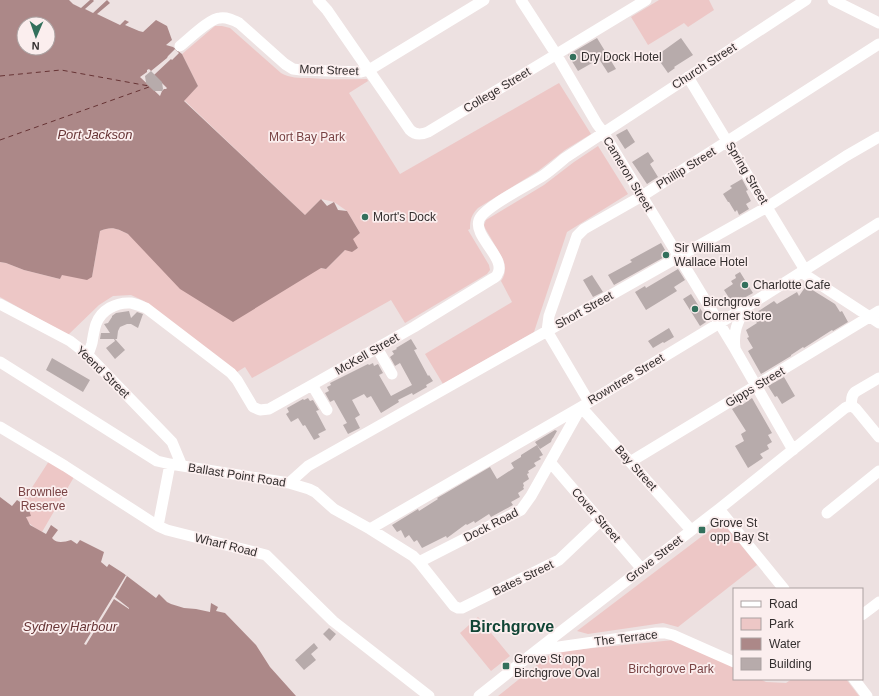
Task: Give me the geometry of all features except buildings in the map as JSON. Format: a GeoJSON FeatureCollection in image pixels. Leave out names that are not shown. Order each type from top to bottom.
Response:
{"type":"FeatureCollection","features":[{"type":"Feature","properties":{"kind":"street","name":"Mort Street"},"geometry":{"type":"LineString","coordinates":[[180,46],[212,20],[220,18],[234,20],[285,64],[293,69],[360,72],[369,70],[484,0]]}},
{"type":"Feature","properties":{"kind":"street","name":"Cameron Street"},"geometry":{"type":"LineString","coordinates":[[521,0],[556,54],[597,124],[735,348],[793,450]]}},
{"type":"Feature","properties":{"kind":"street","name":"College Street"},"geometry":{"type":"LineString","coordinates":[[322,1],[412,133],[419,135],[428,132],[646,0]]}},
{"type":"Feature","properties":{"kind":"street","name":"Church Street"},"geometry":{"type":"LineString","coordinates":[[603,132],[806,0]]}},
{"type":"Feature","properties":{"kind":"street"},"geometry":{"type":"LineString","coordinates":[[833,0],[879,23]]}},
{"type":"Feature","properties":{"kind":"street","name":"Phillip Street"},"geometry":{"type":"LineString","coordinates":[[547,331],[549,316],[577,236],[584,230],[642,196],[879,44]]}},
{"type":"Feature","properties":{"kind":"street","name":"Spring Street"},"geometry":{"type":"LineString","coordinates":[[688,77],[767,207],[803,271],[879,323]]}},
{"type":"Feature","properties":{"kind":"street","name":"McKell Street"},"geometry":{"type":"LineString","coordinates":[[88,355],[96,324],[102,314],[110,307],[121,303],[132,303],[146,308],[231,373],[237,380],[253,407],[260,410],[269,409],[377,348],[477,289],[497,275],[499,270],[498,262],[478,225],[479,219],[483,213],[503,199],[545,175],[565,158],[603,132]]}},
{"type":"Feature","properties":{"kind":"street","name":"Short Street"},"geometry":{"type":"LineString","coordinates":[[289,483],[308,466],[767,207],[846,156],[879,137]]}},
{"type":"Feature","properties":{"kind":"street","name":"Rowntree Street"},"geometry":{"type":"LineString","coordinates":[[370,529],[585,404],[746,307],[879,223]]}},
{"type":"Feature","properties":{"kind":"street","name":"Yeend Street"},"geometry":{"type":"LineString","coordinates":[[0,304],[70,341],[88,355],[172,442],[182,466]]}},
{"type":"Feature","properties":{"kind":"street"},"geometry":{"type":"LineString","coordinates":[[735,348],[734,336],[737,322],[746,307]]}},
{"type":"Feature","properties":{"kind":"street","name":"Gipps Street"},"geometry":{"type":"LineString","coordinates":[[630,462],[879,311]]}},
{"type":"Feature","properties":{"kind":"street","name":"Bay Street"},"geometry":{"type":"LineString","coordinates":[[547,331],[585,404],[630,462],[691,530]]}},
{"type":"Feature","properties":{"kind":"street"},"geometry":{"type":"LineString","coordinates":[[377,348],[392,374]]}},
{"type":"Feature","properties":{"kind":"street","name":"Ballast Point Road"},"geometry":{"type":"LineString","coordinates":[[0,362],[158,461],[289,483],[302,486],[315,492],[334,509],[370,529],[413,556],[454,606],[458,608]]}},
{"type":"Feature","properties":{"kind":"street"},"geometry":{"type":"LineString","coordinates":[[879,378],[855,392],[852,395],[851,400],[852,406],[879,437]]}},
{"type":"Feature","properties":{"kind":"street"},"geometry":{"type":"LineString","coordinates":[[312,385],[327,410]]}},
{"type":"Feature","properties":{"kind":"street","name":"Dock Road"},"geometry":{"type":"LineString","coordinates":[[419,562],[521,510],[531,496],[567,430],[585,404]]}},
{"type":"Feature","properties":{"kind":"street","name":"Grove Street"},"geometry":{"type":"LineString","coordinates":[[479,696],[641,568],[719,509],[845,408],[852,406]]}},
{"type":"Feature","properties":{"kind":"street"},"geometry":{"type":"LineString","coordinates":[[560,419],[565,422],[567,430]]}},
{"type":"Feature","properties":{"kind":"street","name":"Wharf Road"},"geometry":{"type":"LineString","coordinates":[[0,427],[65,466],[158,526],[167,530],[266,555],[333,622],[429,696]]}},
{"type":"Feature","properties":{"kind":"street","name":"Cover Street"},"geometry":{"type":"LineString","coordinates":[[550,462],[641,568]]}},
{"type":"Feature","properties":{"kind":"street"},"geometry":{"type":"LineString","coordinates":[[158,526],[170,464]]}},
{"type":"Feature","properties":{"kind":"street"},"geometry":{"type":"LineString","coordinates":[[828,513],[879,471]]}},
{"type":"Feature","properties":{"kind":"street"},"geometry":{"type":"LineString","coordinates":[[719,509],[783,588]]}},
{"type":"Feature","properties":{"kind":"street","name":"Bates Street"},"geometry":{"type":"LineString","coordinates":[[458,608],[462,608],[559,560],[600,521]]}},
{"type":"Feature","properties":{"kind":"street"},"geometry":{"type":"LineString","coordinates":[[863,614],[879,602]]}},
{"type":"Feature","properties":{"kind":"street","name":"The Terrace"},"geometry":{"type":"LineString","coordinates":[[537,650],[665,633],[673,635],[733,662]]}},
{"type":"Feature","properties":{"kind":"street"},"geometry":{"type":"LineString","coordinates":[[855,680],[867,696]]}},
{"type":"Feature","properties":{"kind":"green space"},"geometry":{"type":"Polygon","coordinates":[[[659,0],[709,0],[714,10],[688,27],[684,23],[648,45],[631,17],[659,0]]]}},
{"type":"Feature","properties":{"kind":"green space","name":"Mort Bay Park"},"geometry":{"type":"Polygon","coordinates":[[[215,26],[230,28],[281,73],[288,76],[323,79],[367,79],[368,81],[349,93],[400,174],[559,83],[591,134],[565,150],[538,171],[478,208],[474,212],[470,229],[468,230],[489,265],[490,270],[487,274],[405,323],[391,300],[252,378],[245,367],[237,372],[144,301],[131,295],[113,296],[99,305],[68,335],[0,297],[0,262],[60,279],[62,274],[92,277],[100,231],[111,228],[128,234],[326,269],[345,250],[358,249],[352,239],[360,233],[347,211],[334,202],[321,199],[305,215],[184,100],[198,86],[182,54],[215,26]]]}},
{"type":"Feature","properties":{"kind":"green space"},"geometry":{"type":"Polygon","coordinates":[[[598,146],[628,194],[567,232],[534,332],[443,384],[425,354],[512,302],[501,281],[505,273],[504,262],[485,228],[484,225],[486,220],[544,185],[598,146]]]}},
{"type":"Feature","properties":{"kind":"green space","name":"Brownlee Reserve"},"geometry":{"type":"Polygon","coordinates":[[[49,461],[74,477],[42,532],[30,524],[27,519],[24,504],[22,503],[49,461]]]}},
{"type":"Feature","properties":{"kind":"green space"},"geometry":{"type":"Polygon","coordinates":[[[722,521],[757,565],[678,627],[663,623],[588,634],[577,631],[722,521]]]}},
{"type":"Feature","properties":{"kind":"green space"},"geometry":{"type":"Polygon","coordinates":[[[478,617],[510,656],[491,671],[460,633],[478,617]]]}},
{"type":"Feature","properties":{"kind":"green space","name":"Birchgrove Park"},"geometry":{"type":"Polygon","coordinates":[[[674,640],[733,667],[733,680],[762,680],[766,682],[786,683],[790,680],[847,680],[859,696],[498,696],[553,652],[674,640]]]}},
{"type":"Feature","properties":{"kind":"water","name":"Port Jackson"},"geometry":{"type":"Polygon","coordinates":[[[0,0],[69,0],[81,8],[90,0],[93,0],[94,1],[85,9],[93,13],[107,0],[110,3],[97,14],[120,25],[125,20],[129,22],[125,25],[143,32],[156,20],[167,26],[172,40],[166,45],[173,47],[182,54],[198,86],[184,101],[305,215],[321,199],[327,206],[334,202],[338,210],[347,211],[360,233],[353,239],[358,248],[352,252],[345,250],[326,269],[321,268],[233,322],[180,289],[128,234],[117,229],[111,228],[100,231],[92,277],[87,280],[62,275],[60,279],[24,270],[0,262],[0,0]]]}},
{"type":"Feature","properties":{"kind":"water","name":"Sydney Harbour"},"geometry":{"type":"Polygon","coordinates":[[[0,497],[12,506],[17,500],[28,507],[31,516],[26,517],[30,525],[46,534],[51,525],[58,530],[52,538],[54,540],[63,542],[71,540],[77,544],[80,540],[104,552],[101,562],[107,567],[109,564],[123,573],[156,598],[159,594],[171,604],[184,608],[210,612],[211,603],[218,607],[216,611],[225,613],[256,645],[270,667],[296,696],[0,696],[0,497]]]}},
{"type":"Feature","properties":{"kind":"pier"},"geometry":{"type":"Polygon","coordinates":[[[175,49],[179,53],[154,75],[167,88],[162,91],[160,96],[140,77],[147,72],[147,70],[149,69],[151,71],[167,58],[175,49]]]}},
{"type":"Feature","properties":{"kind":"pier"},"geometry":{"type":"Polygon","coordinates":[[[126,575],[127,576],[115,597],[129,609],[114,599],[86,645],[84,644],[126,575]]]}},
{"type":"Feature","properties":{"kind":"ferry route"},"geometry":{"type":"LineString","coordinates":[[0,76],[61,70],[149,86]]}},
{"type":"Feature","properties":{"kind":"ferry route"},"geometry":{"type":"LineString","coordinates":[[0,140],[149,87]]}},
{"type":"Feature","properties":{"kind":"place","name":"Dry Dock Hotel"},"geometry":{"type":"Point","coordinates":[573,57]}},
{"type":"Feature","properties":{"kind":"place","name":"Mort's Dock"},"geometry":{"type":"Point","coordinates":[365,217]}},
{"type":"Feature","properties":{"kind":"place","name":"Sir William Wallace Hotel"},"geometry":{"type":"Point","coordinates":[666,255]}},
{"type":"Feature","properties":{"kind":"place","name":"Charlotte Cafe"},"geometry":{"type":"Point","coordinates":[745,285]}},
{"type":"Feature","properties":{"kind":"place","name":"Birchgrove Corner Store"},"geometry":{"type":"Point","coordinates":[695,309]}},
{"type":"Feature","properties":{"kind":"place","name":"Grove St opp Bay St"},"geometry":{"type":"Point","coordinates":[702,530]}},
{"type":"Feature","properties":{"kind":"place","name":"Grove St opp Birchgrove Oval"},"geometry":{"type":"Point","coordinates":[506,666]}},
{"type":"Feature","properties":{"kind":"district","name":"Birchgrove"},"geometry":{"type":"Point","coordinates":[512,626]}}]}
